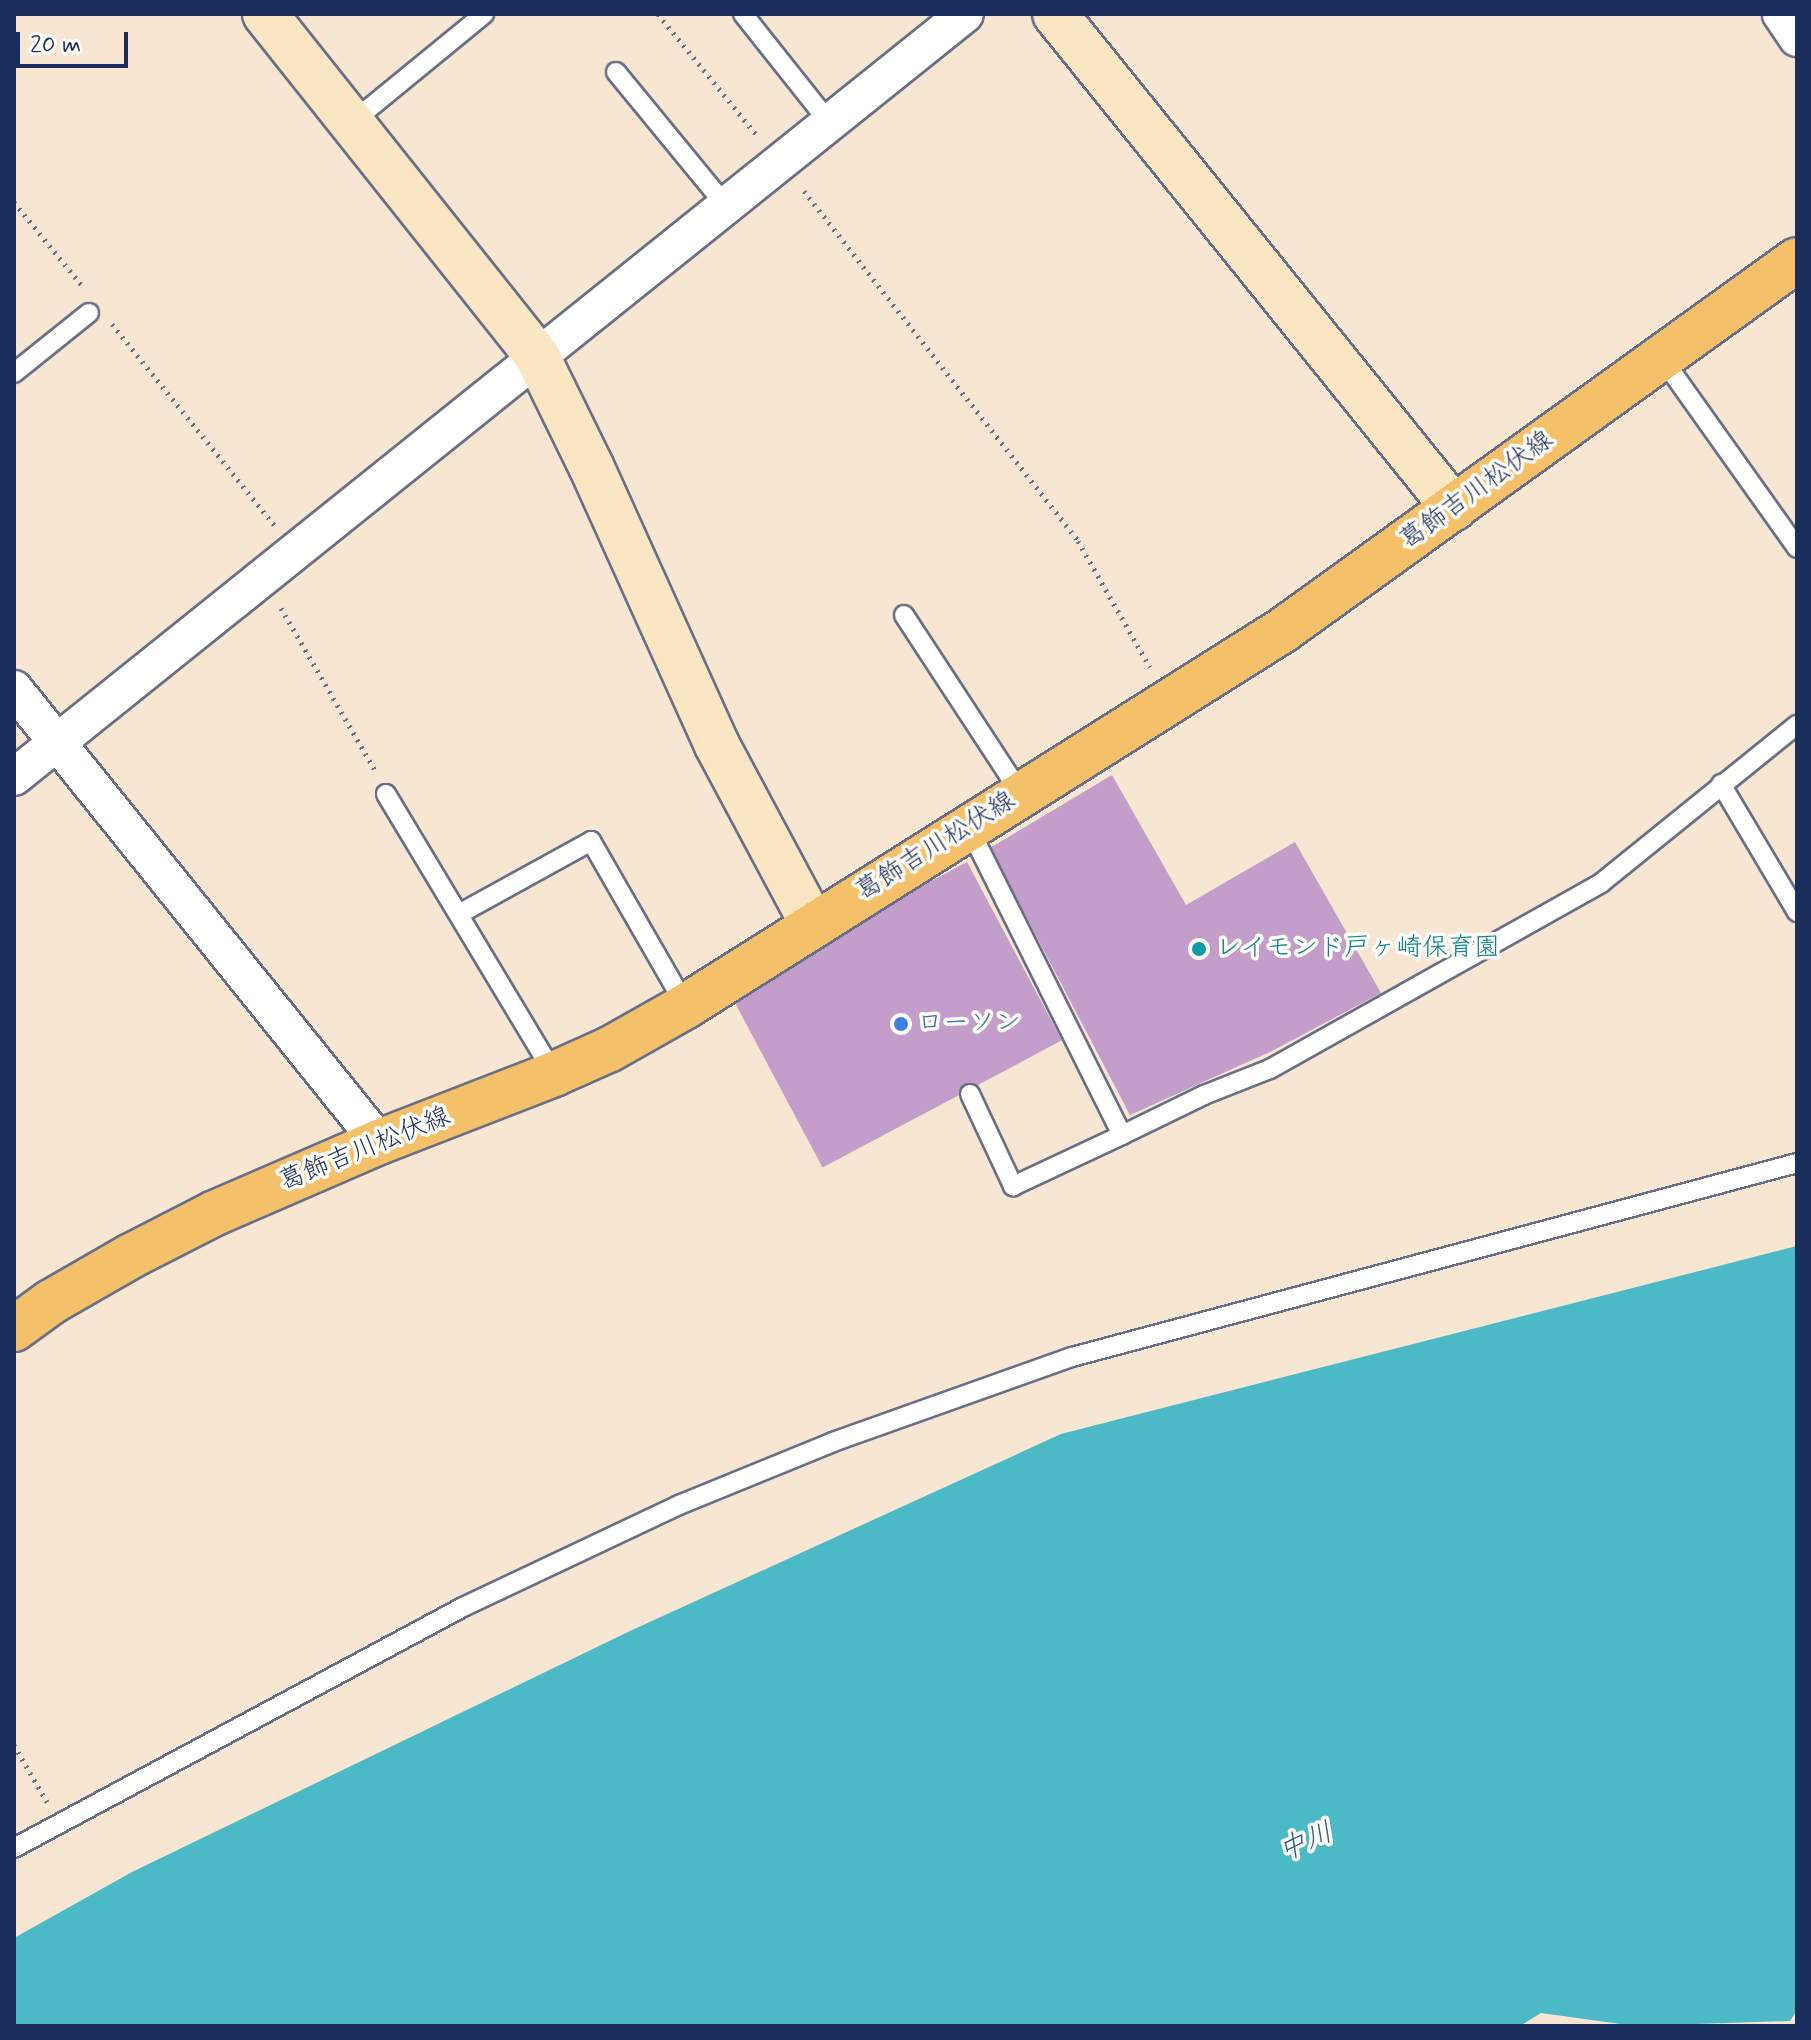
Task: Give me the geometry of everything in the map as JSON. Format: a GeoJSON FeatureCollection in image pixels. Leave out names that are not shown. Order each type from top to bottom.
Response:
{"type":"FeatureCollection","features":[{"type":"Feature","properties":{"kind":"main road","name":"葛飾吉川松伏線"},"geometry":{"type":"LineString","coordinates":[[14,1329],[33,1310],[215,1213],[379,1142],[554,1074],[610,1049],[686,1006],[1283,630],[1797,260]]}},
{"type":"Feature","properties":{"kind":"street"},"geometry":{"type":"LineString","coordinates":[[265,14],[537,356],[591,466],[711,731],[813,925]]}},
{"type":"Feature","properties":{"kind":"street"},"geometry":{"type":"LineString","coordinates":[[14,777],[965,14]]}},
{"type":"Feature","properties":{"kind":"street"},"geometry":{"type":"LineString","coordinates":[[1055,14],[1454,508]]}},
{"type":"Feature","properties":{"kind":"street"},"geometry":{"type":"LineString","coordinates":[[1781,14],[1797,38]]}},
{"type":"Feature","properties":{"kind":"street"},"geometry":{"type":"LineString","coordinates":[[14,689],[379,1142]]}},
{"type":"Feature","properties":{"kind":"lane"},"geometry":{"type":"LineString","coordinates":[[351,123],[484,14]]}},
{"type":"Feature","properties":{"kind":"lane"},"geometry":{"type":"LineString","coordinates":[[743,14],[829,122]]}},
{"type":"Feature","properties":{"kind":"lane"},"geometry":{"type":"LineString","coordinates":[[616,72],[726,206]]}},
{"type":"Feature","properties":{"kind":"lane"},"geometry":{"type":"LineString","coordinates":[[14,373],[95,309]]}},
{"type":"Feature","properties":{"kind":"lane"},"geometry":{"type":"LineString","coordinates":[[1662,358],[1797,548]]}},
{"type":"Feature","properties":{"kind":"lane"},"geometry":{"type":"LineString","coordinates":[[904,615],[1021,794]]}},
{"type":"Feature","properties":{"kind":"lane"},"geometry":{"type":"LineString","coordinates":[[970,1094],[1013,1186],[1204,1095],[1270,1069],[1601,883],[1797,725]]}},
{"type":"Feature","properties":{"kind":"lane"},"geometry":{"type":"LineString","coordinates":[[1721,784],[1797,912]]}},
{"type":"Feature","properties":{"kind":"lane"},"geometry":{"type":"LineString","coordinates":[[386,794],[554,1074]]}},
{"type":"Feature","properties":{"kind":"lane"},"geometry":{"type":"LineString","coordinates":[[968,826],[1122,1135]]}},
{"type":"Feature","properties":{"kind":"lane"},"geometry":{"type":"LineString","coordinates":[[459,914],[591,841],[686,1006]]}},
{"type":"Feature","properties":{"kind":"lane"},"geometry":{"type":"LineString","coordinates":[[14,1848],[463,1607],[679,1505],[833,1442],[1072,1357],[1797,1163]]}},
{"type":"Feature","properties":{"kind":"path"},"geometry":{"type":"LineString","coordinates":[[658,14],[780,161],[1078,541],[1169,701]]}},
{"type":"Feature","properties":{"kind":"path"},"geometry":{"type":"LineString","coordinates":[[14,202],[95,309],[283,536]]}},
{"type":"Feature","properties":{"kind":"path"},"geometry":{"type":"LineString","coordinates":[[263,576],[384,784],[386,794]]}},
{"type":"Feature","properties":{"kind":"path"},"geometry":{"type":"LineString","coordinates":[[14,1745],[59,1823]]}},
{"type":"Feature","properties":{"kind":"water","name":"中川"},"geometry":{"type":"Polygon","coordinates":[[[1797,1246],[1797,2010],[1790,2021],[1635,2026],[1541,2013],[1520,2026],[14,2026],[14,1938],[132,1872],[630,1631],[1061,1434],[1797,1246]]]}},
{"type":"Feature","properties":{"kind":"building","name":"レイモンド戸ヶ崎保育園"},"geometry":{"type":"Polygon","coordinates":[[[1112,775],[1186,905],[1295,842],[1381,993],[1272,1051],[1130,1115],[990,848],[1112,775]]]}},
{"type":"Feature","properties":{"kind":"building","name":"ローソン"},"geometry":{"type":"Polygon","coordinates":[[[967,862],[1062,1040],[823,1168],[728,989],[967,862]]]}},
{"type":"Feature","properties":{"kind":"place","name":"レイモンド戸ヶ崎保育園"},"geometry":{"type":"Point","coordinates":[1199,949]}},
{"type":"Feature","properties":{"kind":"place","name":"ローソン"},"geometry":{"type":"Point","coordinates":[901,1024]}}]}
